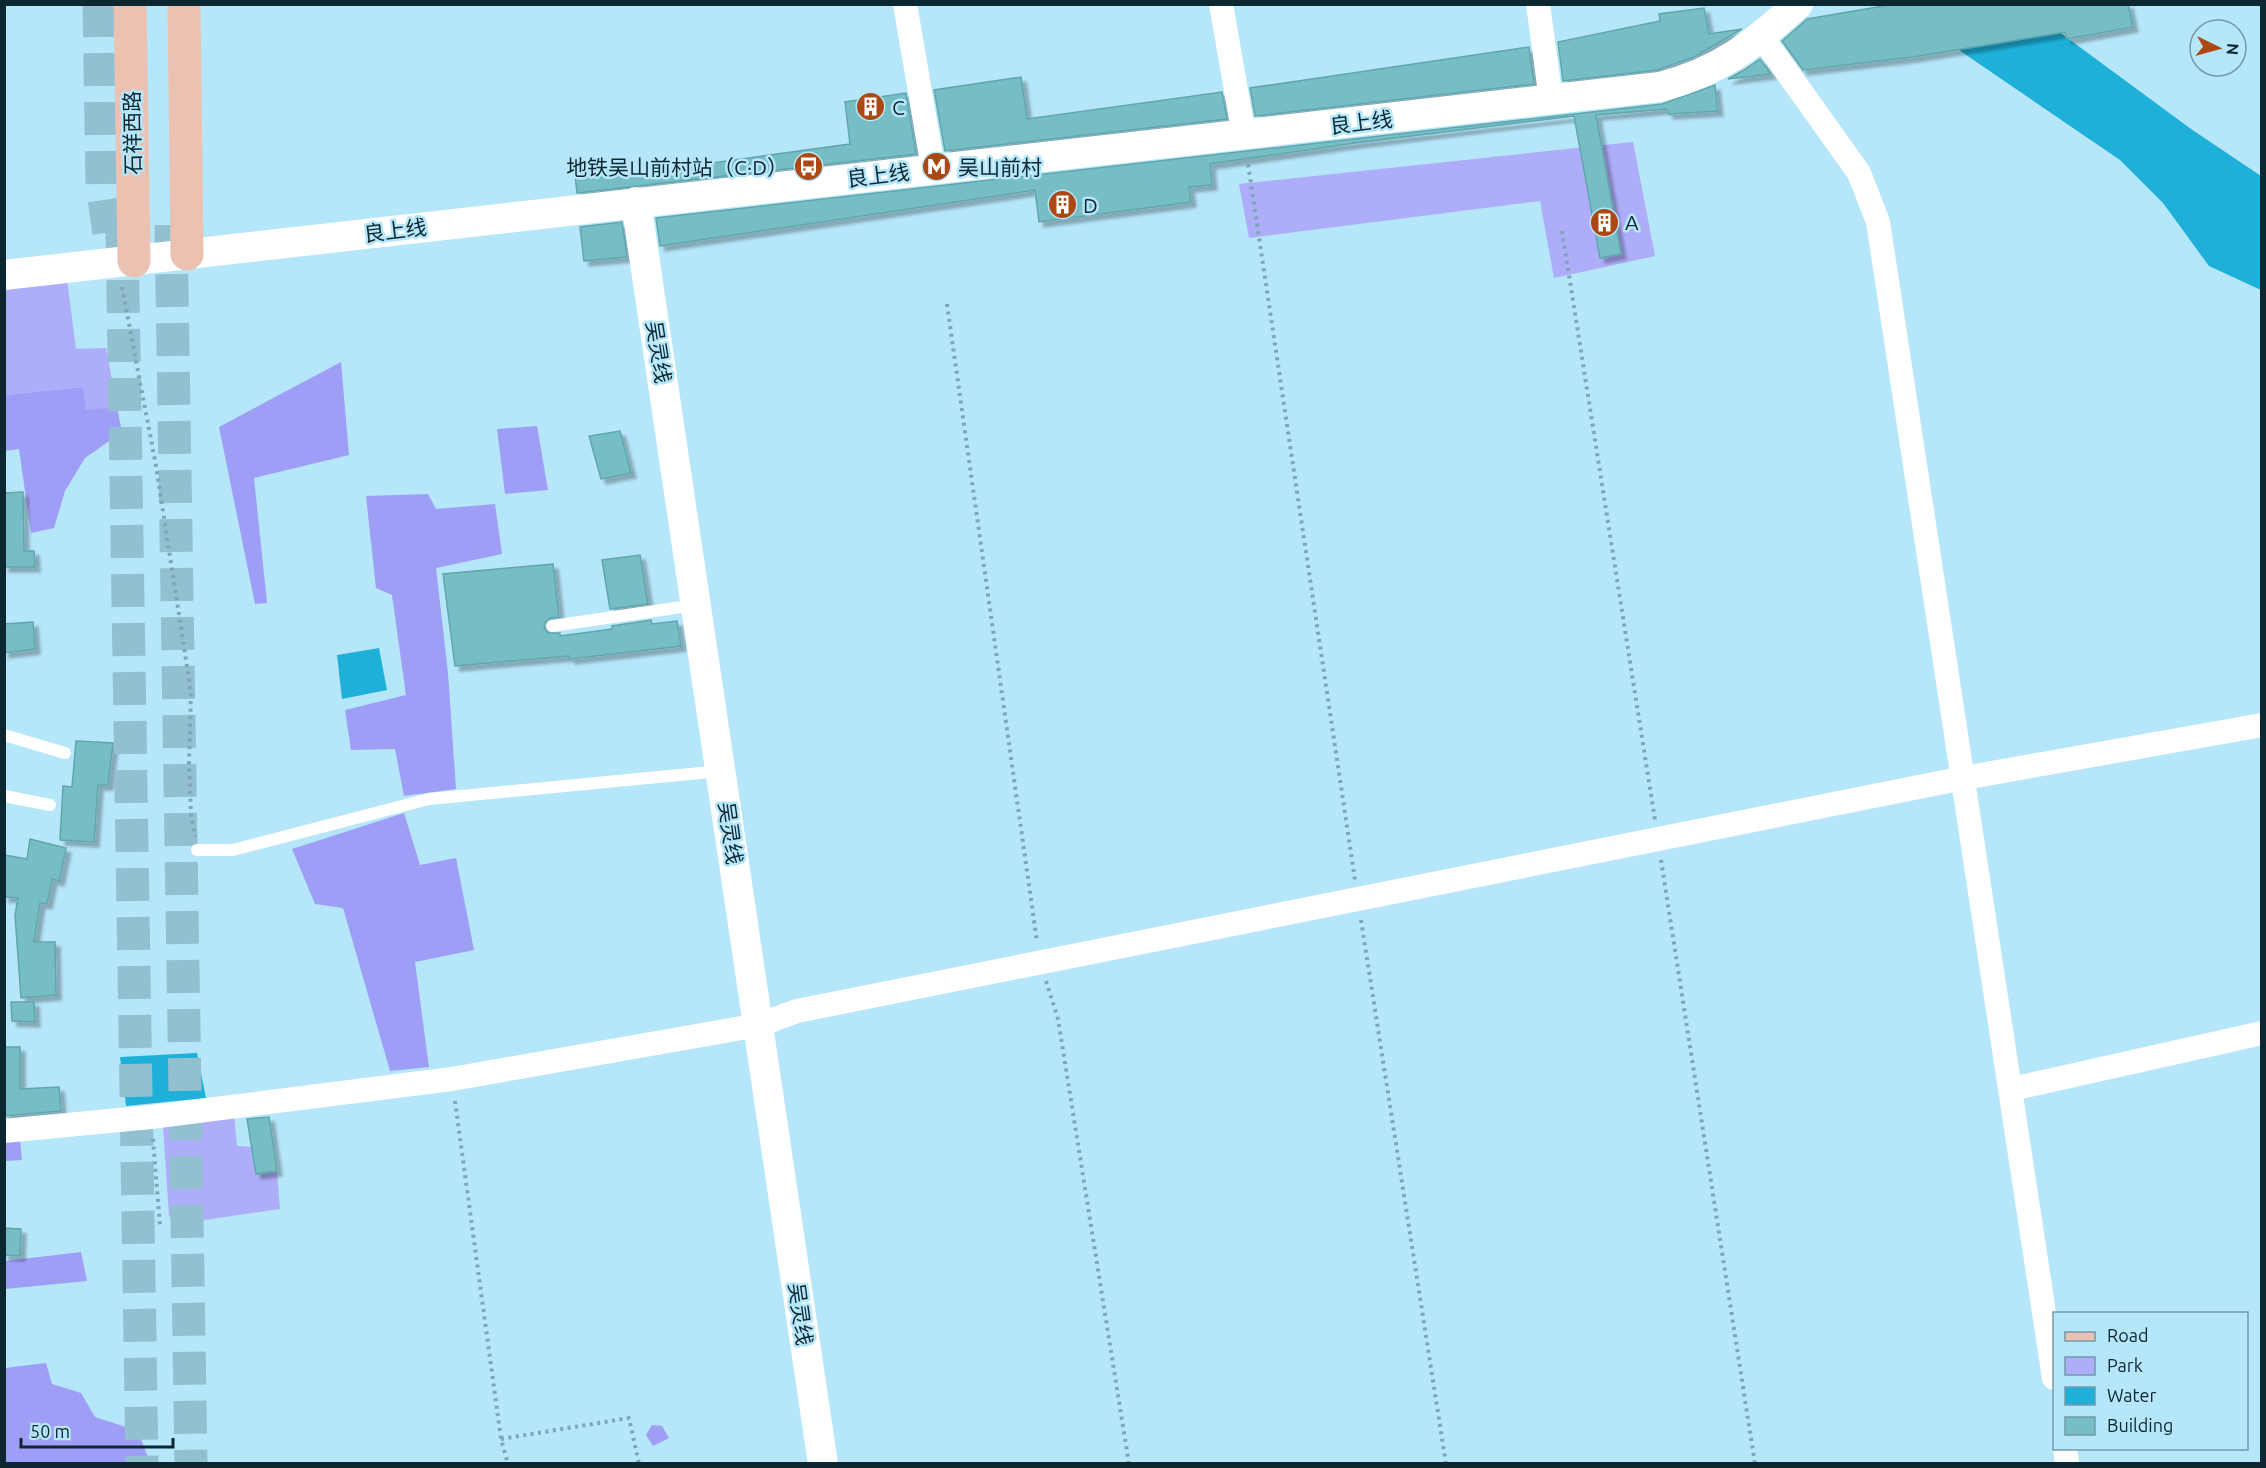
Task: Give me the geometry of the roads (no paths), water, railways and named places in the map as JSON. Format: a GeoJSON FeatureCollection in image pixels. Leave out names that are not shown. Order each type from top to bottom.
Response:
{"type":"FeatureCollection","features":[{"type":"Feature","properties":{"kind":"main road","name":"石祥西路"},"geometry":{"type":"LineString","coordinates":[[125,261],[130,4]]}},
{"type":"Feature","properties":{"kind":"main road"},"geometry":{"type":"LineString","coordinates":[[184,4],[187,254]]}},
{"type":"Feature","properties":{"kind":"street"},"geometry":{"type":"LineString","coordinates":[[905,4],[933,168]]}},
{"type":"Feature","properties":{"kind":"street"},"geometry":{"type":"LineString","coordinates":[[1221,4],[1244,136]]}},
{"type":"Feature","properties":{"kind":"street"},"geometry":{"type":"LineString","coordinates":[[1538,4],[1551,100]]}},
{"type":"Feature","properties":{"kind":"street","name":"良上线"},"geometry":{"type":"LineString","coordinates":[[4,275],[1660,87],[1687,80],[1730,60],[1762,37],[1798,4]]}},
{"type":"Feature","properties":{"kind":"street"},"geometry":{"type":"LineString","coordinates":[[1762,37],[1859,173],[1878,222],[2053,1365]]}},
{"type":"Feature","properties":{"kind":"street","name":"吴灵线"},"geometry":{"type":"LineString","coordinates":[[636,202],[823,1464]]}},
{"type":"Feature","properties":{"kind":"street"},"geometry":{"type":"LineString","coordinates":[[4,1131],[151,1117],[452,1079],[759,1025],[797,1011],[1040,962],[1964,778],[2262,725]]}},
{"type":"Feature","properties":{"kind":"street"},"geometry":{"type":"LineString","coordinates":[[2012,1089],[2262,1033]]}},
{"type":"Feature","properties":{"kind":"lane"},"geometry":{"type":"LineString","coordinates":[[552,626],[697,605]]}},
{"type":"Feature","properties":{"kind":"lane"},"geometry":{"type":"LineString","coordinates":[[4,735],[66,753]]}},
{"type":"Feature","properties":{"kind":"lane"},"geometry":{"type":"LineString","coordinates":[[197,850],[233,850],[439,798],[722,771]]}},
{"type":"Feature","properties":{"kind":"lane"},"geometry":{"type":"LineString","coordinates":[[4,796],[50,805]]}},
{"type":"Feature","properties":{"kind":"water"},"geometry":{"type":"Polygon","coordinates":[[[1912,18],[2043,20],[2191,129],[2261,176],[2261,290],[2209,266],[2163,203],[2120,160],[1912,18]]]}},
{"type":"Feature","properties":{"kind":"water"},"geometry":{"type":"Polygon","coordinates":[[[379,648],[387,690],[342,699],[337,655],[379,648]]]}},
{"type":"Feature","properties":{"kind":"water"},"geometry":{"type":"Polygon","coordinates":[[[197,1053],[206,1098],[126,1106],[120,1057],[197,1053]]]}},
{"type":"Feature","properties":{"kind":"tunnel"},"geometry":{"type":"LineString","coordinates":[[99,4],[102,185],[113,260]]}},
{"type":"Feature","properties":{"kind":"tunnel"},"geometry":{"type":"LineString","coordinates":[[171,225],[191,1464]]}},
{"type":"Feature","properties":{"kind":"tunnel"},"geometry":{"type":"LineString","coordinates":[[122,231],[142,1464]]}},
{"type":"Feature","properties":{"kind":"place","name":"C"},"geometry":{"type":"Point","coordinates":[871,107]}},
{"type":"Feature","properties":{"kind":"place","name":"地铁吴山前村站（C·D）"},"geometry":{"type":"Point","coordinates":[809,167]}},
{"type":"Feature","properties":{"kind":"place","name":"吴山前村"},"geometry":{"type":"Point","coordinates":[937,167]}},
{"type":"Feature","properties":{"kind":"place","name":"D"},"geometry":{"type":"Point","coordinates":[1062,205]}},
{"type":"Feature","properties":{"kind":"place","name":"A"},"geometry":{"type":"Point","coordinates":[1604,222]}}]}
